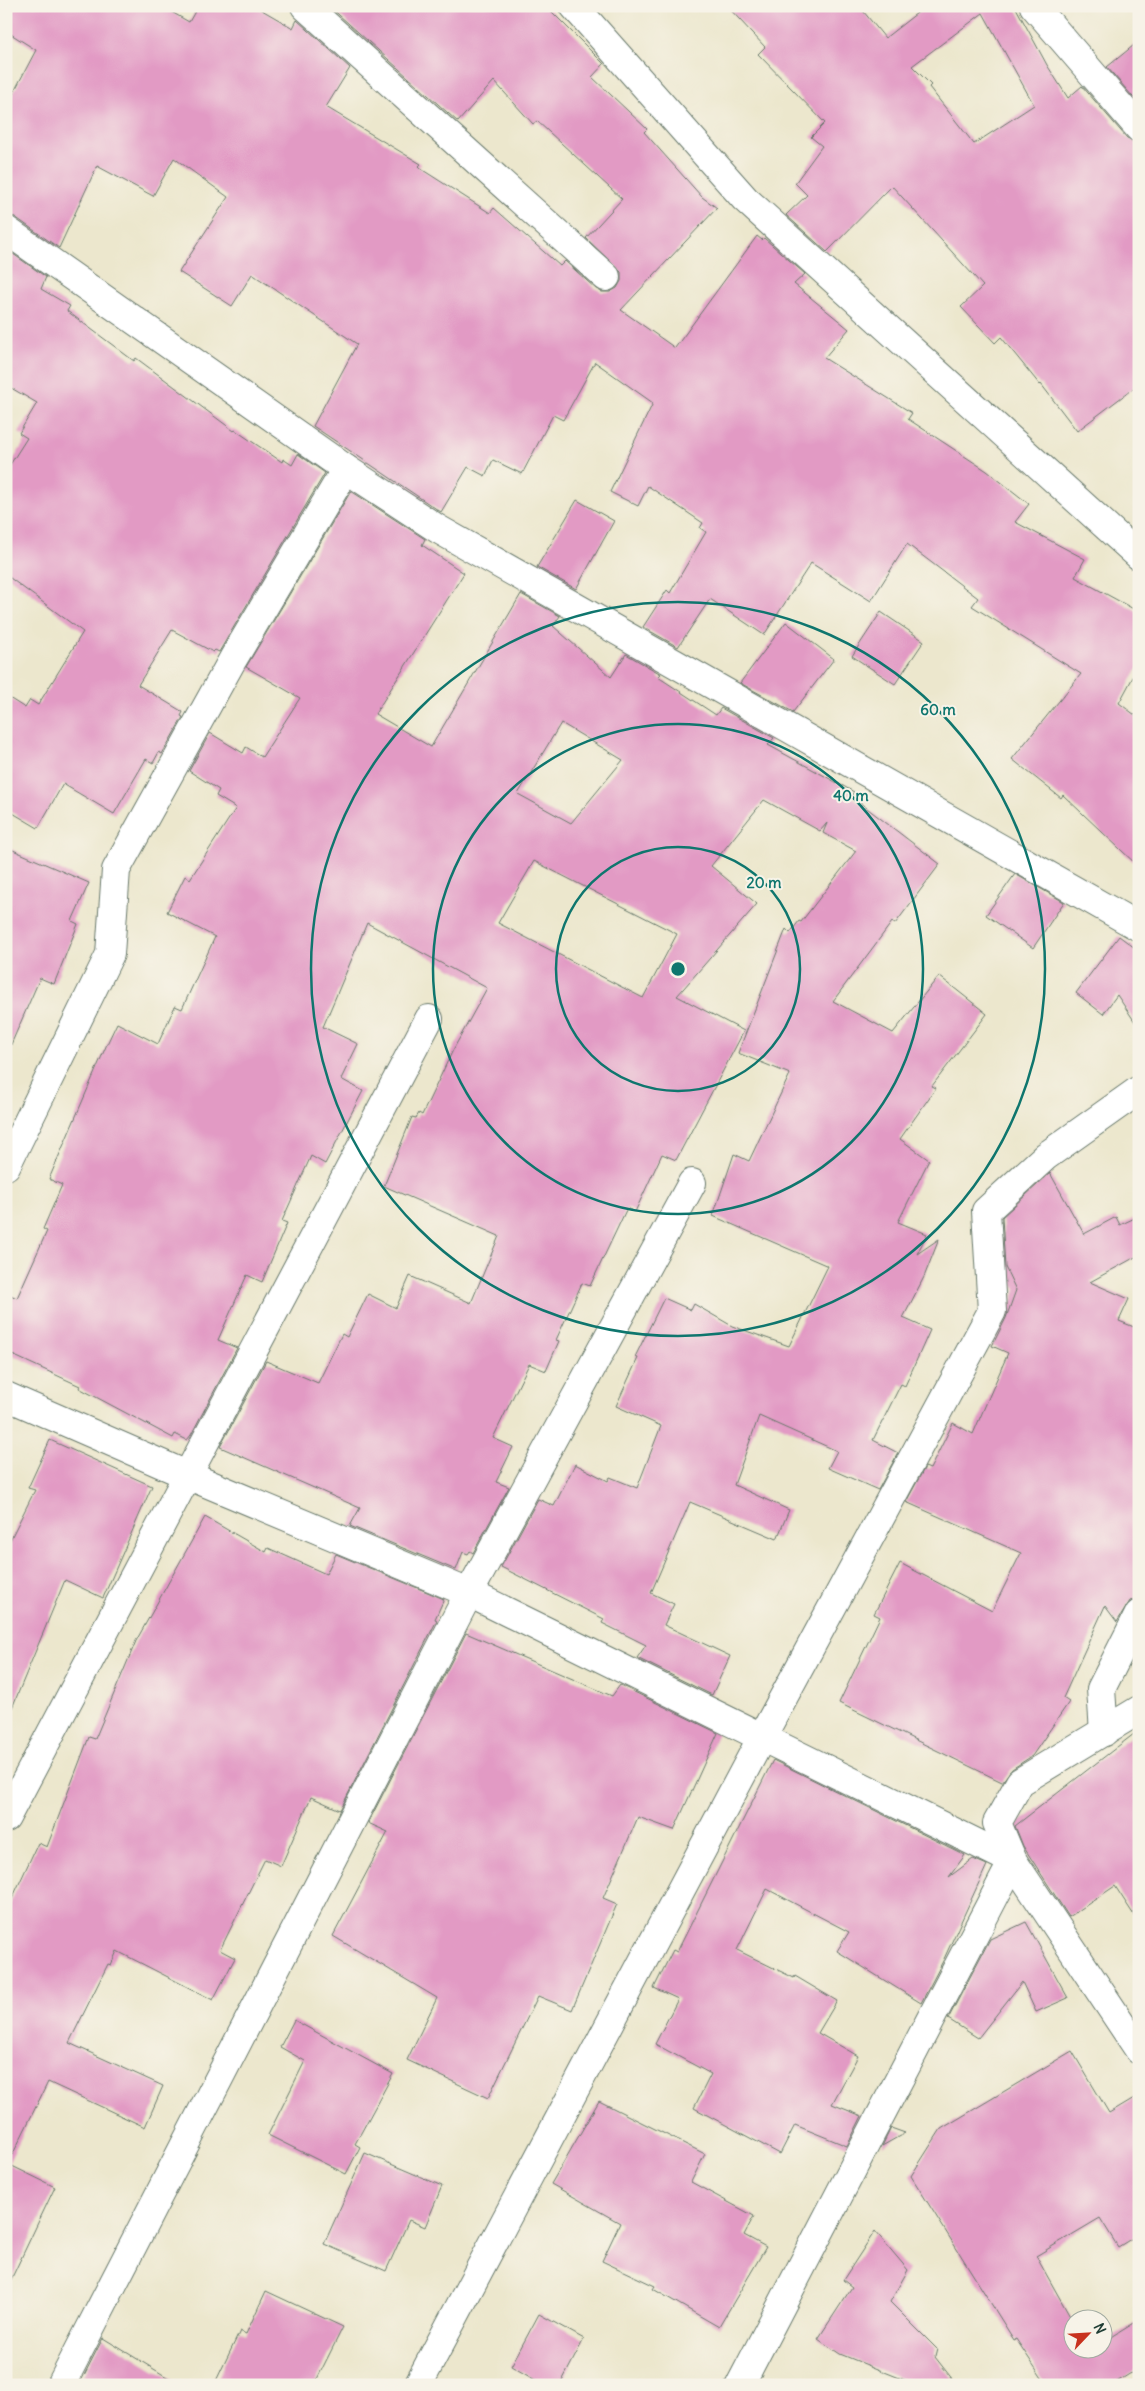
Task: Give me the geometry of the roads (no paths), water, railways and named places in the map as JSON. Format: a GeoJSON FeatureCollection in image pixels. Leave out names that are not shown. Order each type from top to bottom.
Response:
{"type":"FeatureCollection","features":[{"type":"Feature","properties":{"kind":"street"},"geometry":{"type":"LineString","coordinates":[[305,6],[606,277]]}},
{"type":"Feature","properties":{"kind":"street"},"geometry":{"type":"LineString","coordinates":[[574,6],[745,199],[1139,556]]}},
{"type":"Feature","properties":{"kind":"street"},"geometry":{"type":"LineString","coordinates":[[1034,6],[1139,128]]}},
{"type":"Feature","properties":{"kind":"street"},"geometry":{"type":"LineString","coordinates":[[6,230],[346,469],[438,529],[1139,927]]}},
{"type":"Feature","properties":{"kind":"street"},"geometry":{"type":"LineString","coordinates":[[6,1166],[110,954],[116,870],[233,659],[346,469]]}},
{"type":"Feature","properties":{"kind":"street"},"geometry":{"type":"LineString","coordinates":[[6,1818],[428,1019]]}},
{"type":"Feature","properties":{"kind":"street"},"geometry":{"type":"LineString","coordinates":[[418,2385],[762,1737],[992,1311],[986,1211],[1046,1156],[1139,1090]]}},
{"type":"Feature","properties":{"kind":"street"},"geometry":{"type":"LineString","coordinates":[[61,2385],[469,1593],[692,1183]]}},
{"type":"Feature","properties":{"kind":"street"},"geometry":{"type":"LineString","coordinates":[[6,1396],[187,1475],[469,1593],[1013,1861]]}},
{"type":"Feature","properties":{"kind":"street"},"geometry":{"type":"LineString","coordinates":[[1104,1732],[1100,1689],[1139,1614]]}},
{"type":"Feature","properties":{"kind":"street"},"geometry":{"type":"LineString","coordinates":[[1139,1710],[1020,1782],[997,1823],[1013,1861],[1139,2050]]}},
{"type":"Feature","properties":{"kind":"street"},"geometry":{"type":"LineString","coordinates":[[740,2385],[1013,1861]]}}]}
